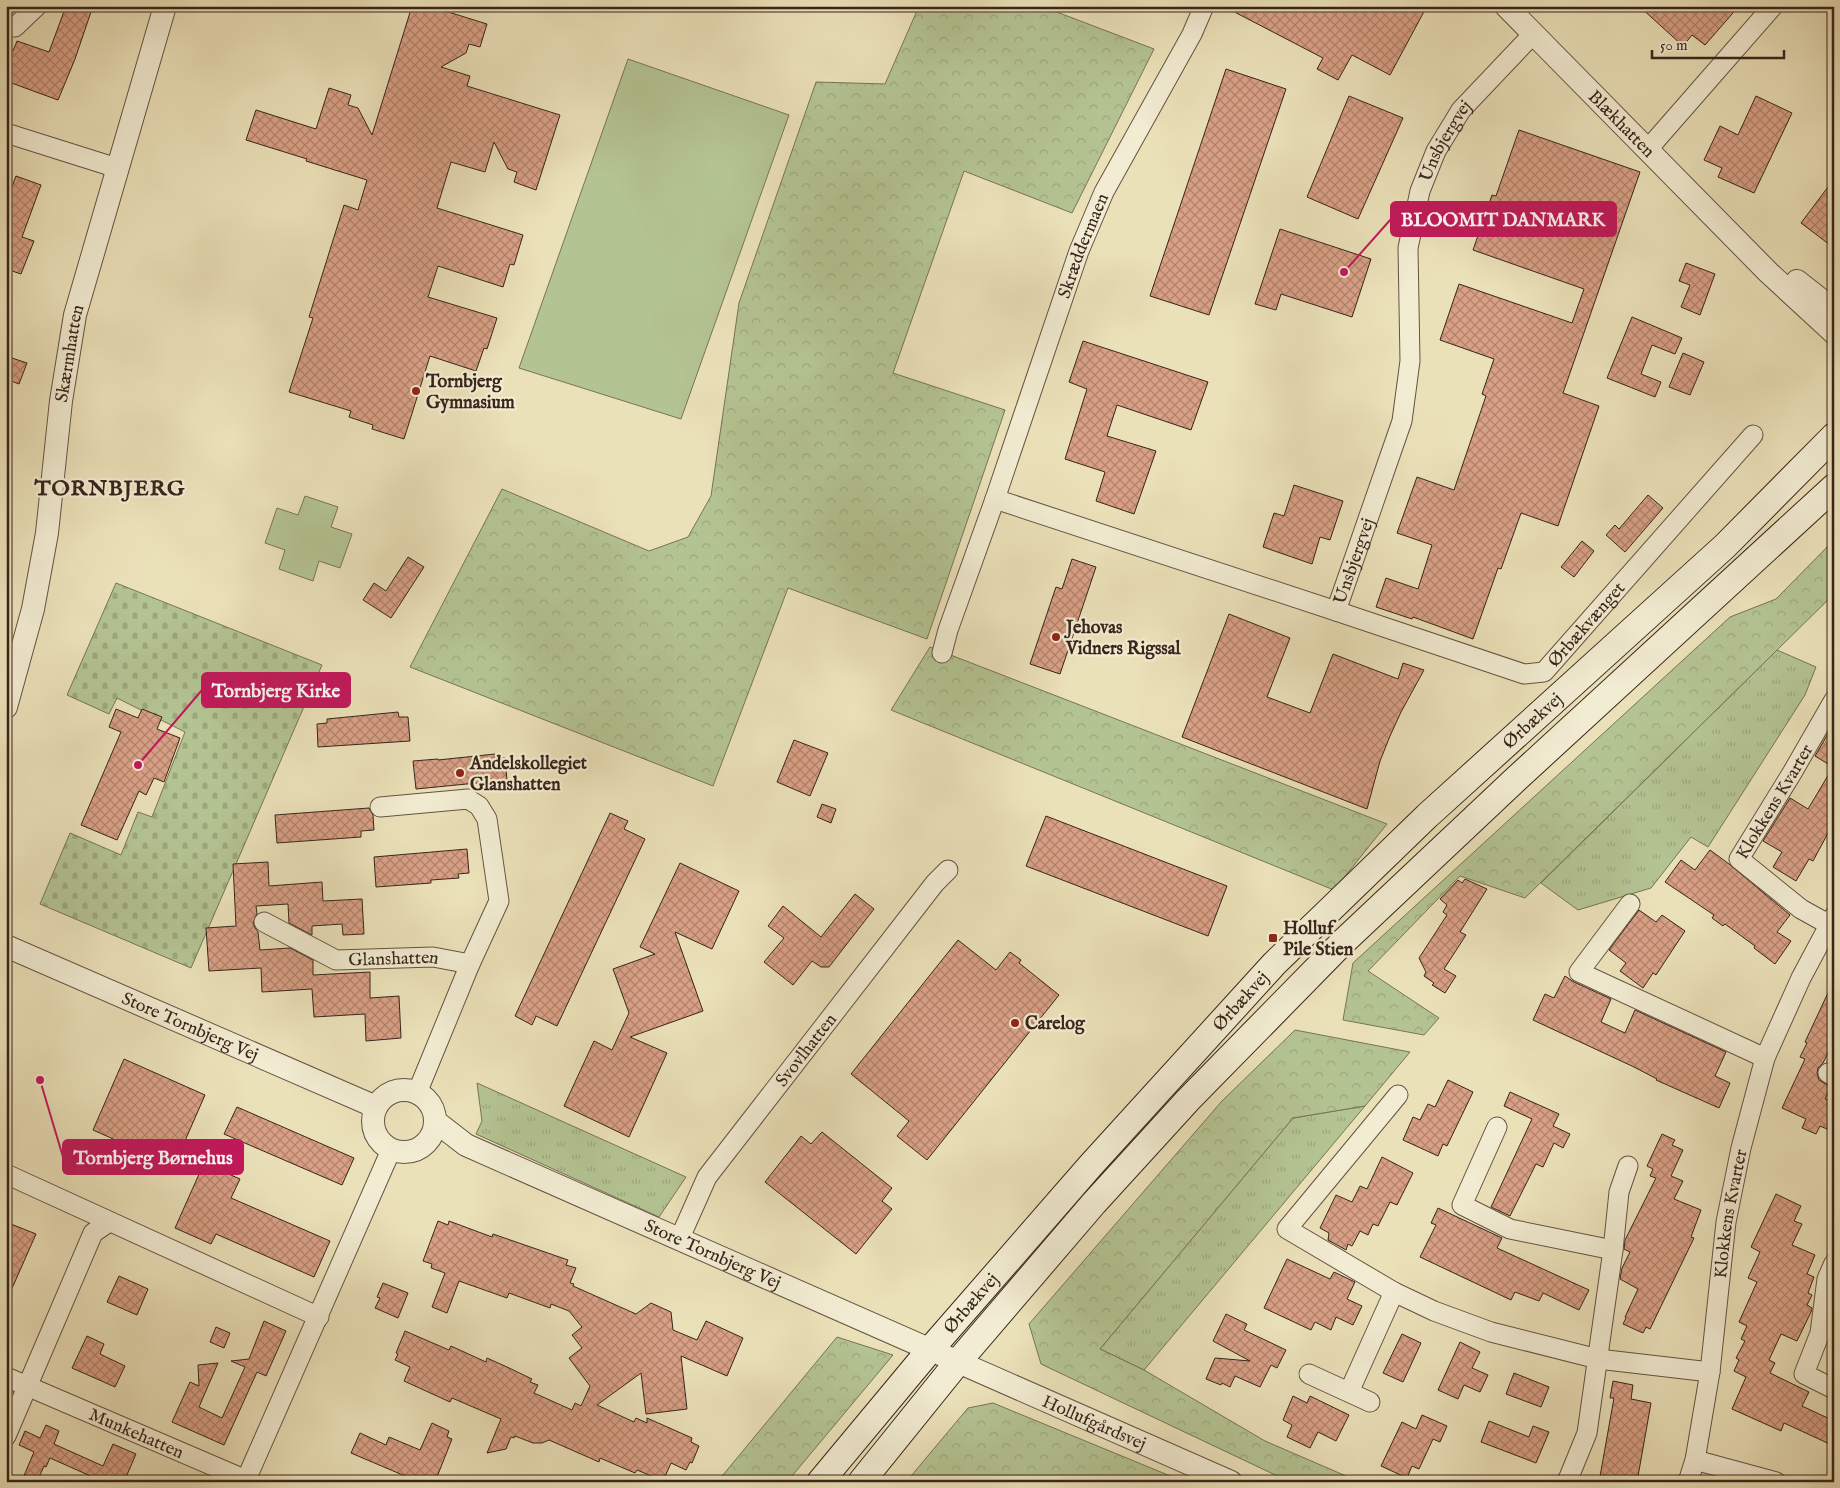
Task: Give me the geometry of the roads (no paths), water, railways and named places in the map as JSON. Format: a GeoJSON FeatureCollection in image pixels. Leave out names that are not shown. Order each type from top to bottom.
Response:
{"type":"FeatureCollection","features":[{"type":"Feature","properties":{"kind":"main road","name":"Ørbækvej"},"geometry":{"type":"LineString","coordinates":[[820,1482],[929,1351],[1091,1165],[1274,964],[1427,816],[1725,546],[1834,436]]}},
{"type":"Feature","properties":{"kind":"main road"},"geometry":{"type":"LineString","coordinates":[[1790,528],[1807,496],[1834,469]]}},
{"type":"Feature","properties":{"kind":"main road","name":"Ørbækvej"},"geometry":{"type":"LineString","coordinates":[[861,1482],[957,1363],[1101,1196],[1188,1100],[1343,942],[1516,779],[1834,487]]}},
{"type":"Feature","properties":{"kind":"street"},"geometry":{"type":"LineString","coordinates":[[6,24],[15,27],[37,6]]}},
{"type":"Feature","properties":{"kind":"street","name":"Skærmhatten"},"geometry":{"type":"LineString","coordinates":[[7,705],[33,609],[47,533],[61,401],[75,315],[165,6]]}},
{"type":"Feature","properties":{"kind":"street","name":"Skræddermaen"},"geometry":{"type":"LineString","coordinates":[[995,499],[1079,251],[1104,192],[1192,34],[1204,6]]}},
{"type":"Feature","properties":{"kind":"street","name":"Blækhatten"},"geometry":{"type":"LineString","coordinates":[[1506,6],[1738,241],[1834,333]]}},
{"type":"Feature","properties":{"kind":"street"},"geometry":{"type":"LineString","coordinates":[[1648,149],[1773,6]]}},
{"type":"Feature","properties":{"kind":"street","name":"Unsbjergvej"},"geometry":{"type":"LineString","coordinates":[[995,499],[1336,611],[1402,421],[1410,361],[1408,248],[1420,191],[1436,151],[1462,110],[1534,33]]}},
{"type":"Feature","properties":{"kind":"street"},"geometry":{"type":"LineString","coordinates":[[6,133],[117,168]]}},
{"type":"Feature","properties":{"kind":"street","name":"Blækhatten"},"geometry":{"type":"LineString","coordinates":[[1738,241],[1779,267],[1834,310]]}},
{"type":"Feature","properties":{"kind":"street","name":"Ørbækvænget"},"geometry":{"type":"LineString","coordinates":[[1336,611],[1524,674],[1544,672],[1753,435]]}},
{"type":"Feature","properties":{"kind":"street"},"geometry":{"type":"LineString","coordinates":[[942,653],[948,630],[995,499]]}},
{"type":"Feature","properties":{"kind":"street","name":"Klokkens Kvarter"},"geometry":{"type":"LineString","coordinates":[[1688,1482],[1695,1460],[1710,1372],[1726,1222],[1741,1148],[1765,1058],[1785,1011],[1831,920],[1801,909],[1739,859],[1792,774],[1834,700]]}},
{"type":"Feature","properties":{"kind":"street"},"geometry":{"type":"LineString","coordinates":[[380,807],[468,799],[479,806],[487,818],[499,901],[470,964],[417,1093]]}},
{"type":"Feature","properties":{"kind":"street","name":"Svovlhatten"},"geometry":{"type":"LineString","coordinates":[[680,1240],[707,1177],[935,883],[948,870]]}},
{"type":"Feature","properties":{"kind":"street"},"geometry":{"type":"LineString","coordinates":[[1630,904],[1579,972],[1765,1058]]}},
{"type":"Feature","properties":{"kind":"street","name":"Glanshatten"},"geometry":{"type":"LineString","coordinates":[[264,922],[336,960],[433,957],[470,964]]}},
{"type":"Feature","properties":{"kind":"street","name":"Store Tornbjerg Vej"},"geometry":{"type":"LineString","coordinates":[[6,946],[376,1107]]}},
{"type":"Feature","properties":{"kind":"street"},"geometry":{"type":"LineString","coordinates":[[398,1090],[408,1090],[417,1093],[430,1104],[435,1121],[431,1137],[419,1149],[409,1152],[391,1150],[382,1144],[376,1136],[373,1121],[376,1107],[382,1099],[398,1090]]}},
{"type":"Feature","properties":{"kind":"street"},"geometry":{"type":"LineString","coordinates":[[1398,1095],[1287,1229],[1394,1292],[1434,1311],[1491,1332],[1598,1359],[1710,1372]]}},
{"type":"Feature","properties":{"kind":"street","name":"Store Tornbjerg Vej"},"geometry":{"type":"LineString","coordinates":[[435,1121],[466,1146],[957,1363]]}},
{"type":"Feature","properties":{"kind":"street"},"geometry":{"type":"LineString","coordinates":[[1497,1127],[1462,1206],[1510,1229],[1613,1250]]}},
{"type":"Feature","properties":{"kind":"street","name":"Store Tornbjerg Vej"},"geometry":{"type":"LineString","coordinates":[[426,1143],[466,1146]]}},
{"type":"Feature","properties":{"kind":"street","name":"Munkehatten"},"geometry":{"type":"LineString","coordinates":[[6,1377],[246,1481],[391,1150]]}},
{"type":"Feature","properties":{"kind":"street"},"geometry":{"type":"LineString","coordinates":[[1567,1482],[1588,1432],[1619,1192],[1628,1166]]}},
{"type":"Feature","properties":{"kind":"street"},"geometry":{"type":"LineString","coordinates":[[6,1174],[108,1222],[319,1316]]}},
{"type":"Feature","properties":{"kind":"street"},"geometry":{"type":"LineString","coordinates":[[6,1436],[29,1387],[94,1233],[108,1222]]}},
{"type":"Feature","properties":{"kind":"street"},"geometry":{"type":"LineString","coordinates":[[1834,1263],[1827,1279],[1820,1333],[1804,1374],[1834,1389]]}},
{"type":"Feature","properties":{"kind":"street"},"geometry":{"type":"LineString","coordinates":[[1349,1392],[1394,1292]]}},
{"type":"Feature","properties":{"kind":"street","name":"Hollufgårdsvej"},"geometry":{"type":"LineString","coordinates":[[957,1363],[1231,1482]]}},
{"type":"Feature","properties":{"kind":"street"},"geometry":{"type":"LineString","coordinates":[[1309,1374],[1370,1402]]}},
{"type":"Feature","properties":{"kind":"street"},"geometry":{"type":"LineString","coordinates":[[1695,1460],[1776,1482]]}},
{"type":"Feature","properties":{"kind":"place","name":"BLOOMIT DANMARK"},"geometry":{"type":"Point","coordinates":[1344,272]}},
{"type":"Feature","properties":{"kind":"place","name":"Tornbjerg Gymnasium"},"geometry":{"type":"Point","coordinates":[416,391]}},
{"type":"Feature","properties":{"kind":"place","name":"Jehovas Vidners Rigssal"},"geometry":{"type":"Point","coordinates":[1056,637]}},
{"type":"Feature","properties":{"kind":"place","name":"Tornbjerg Kirke"},"geometry":{"type":"Point","coordinates":[138,765]}},
{"type":"Feature","properties":{"kind":"place","name":"Andelskollegiet Glanshatten"},"geometry":{"type":"Point","coordinates":[460,773]}},
{"type":"Feature","properties":{"kind":"place","name":"Holluf Pile Stien"},"geometry":{"type":"Point","coordinates":[1273,938]}},
{"type":"Feature","properties":{"kind":"place","name":"Carelog"},"geometry":{"type":"Point","coordinates":[1015,1023]}},
{"type":"Feature","properties":{"kind":"place","name":"Tornbjerg Børnehus"},"geometry":{"type":"Point","coordinates":[40,1080]}},
{"type":"Feature","properties":{"kind":"district","name":"TORNBJERG"},"geometry":{"type":"Point","coordinates":[110,487]}}]}
